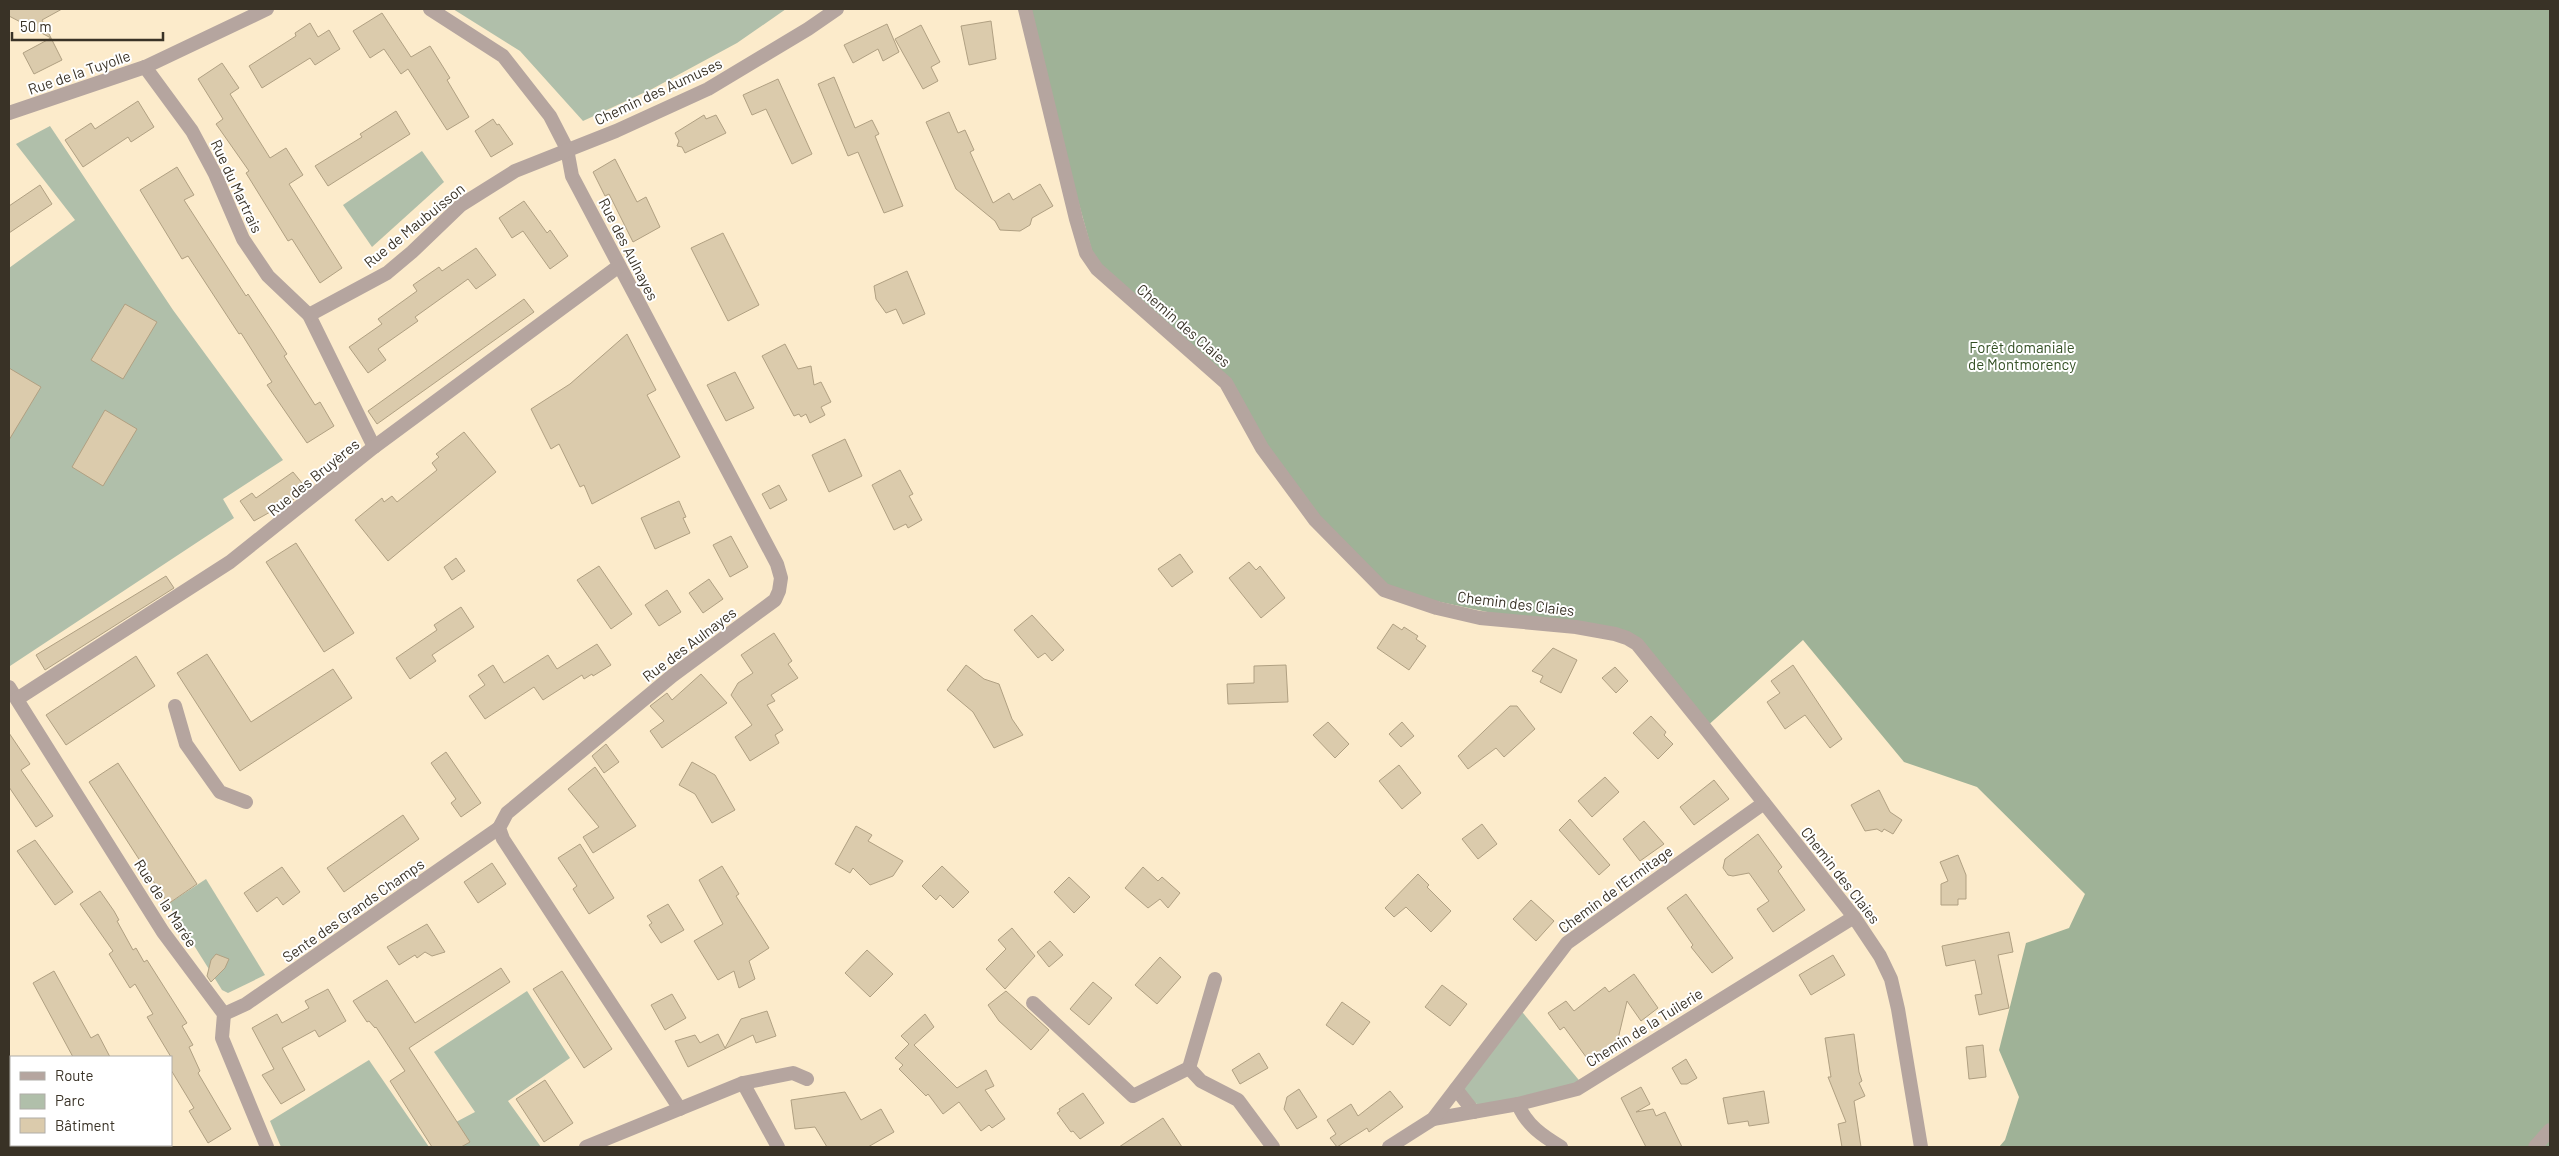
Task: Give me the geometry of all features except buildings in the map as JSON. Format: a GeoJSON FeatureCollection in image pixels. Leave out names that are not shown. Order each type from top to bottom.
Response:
{"type":"FeatureCollection","features":[{"type":"Feature","properties":{"kind":"street","name":"Rue de la Tuyolle"},"geometry":{"type":"LineString","coordinates":[[9,113],[145,67],[267,9]]}},
{"type":"Feature","properties":{"kind":"street","name":"Rue des Aulnayes"},"geometry":{"type":"LineString","coordinates":[[430,9],[503,56],[550,116],[567,149],[572,176],[777,564],[781,578],[780,591],[766,607],[672,676],[589,743],[507,814],[499,828]]}},
{"type":"Feature","properties":{"kind":"street","name":"Chemin des Aumuses"},"geometry":{"type":"LineString","coordinates":[[567,149],[616,131],[708,89],[808,29],[837,9]]}},
{"type":"Feature","properties":{"kind":"street","name":"Chemin des Claies"},"geometry":{"type":"LineString","coordinates":[[1025,9],[1086,253],[1108,281],[1226,383],[1262,448],[1315,520],[1384,590],[1437,608],[1480,618],[1576,627],[1627,638],[1643,652],[1868,936],[1891,979],[1921,1147]]}},
{"type":"Feature","properties":{"kind":"street","name":"Rue du Martrais"},"geometry":{"type":"LineString","coordinates":[[145,67],[192,131],[215,174],[242,239],[268,276],[310,315],[374,447]]}},
{"type":"Feature","properties":{"kind":"street","name":"Rue de Maubuisson"},"geometry":{"type":"LineString","coordinates":[[310,315],[387,273],[412,252],[461,204],[516,171],[567,149]]}},
{"type":"Feature","properties":{"kind":"street","name":"Rue des Bruyères"},"geometry":{"type":"LineString","coordinates":[[18,699],[230,562],[374,447],[619,266]]}},
{"type":"Feature","properties":{"kind":"street","name":"Rue de la Marée"},"geometry":{"type":"LineString","coordinates":[[9,687],[163,932],[224,1014]]}},
{"type":"Feature","properties":{"kind":"street"},"geometry":{"type":"LineString","coordinates":[[175,706],[186,744],[220,792],[246,802]]}},
{"type":"Feature","properties":{"kind":"street","name":"Chemin de l'Ermitage"},"geometry":{"type":"LineString","coordinates":[[1433,1119],[1567,943],[1764,803]]}},
{"type":"Feature","properties":{"kind":"street","name":"Sente des Grands Champs"},"geometry":{"type":"LineString","coordinates":[[224,1014],[246,1004],[499,828]]}},
{"type":"Feature","properties":{"kind":"street"},"geometry":{"type":"LineString","coordinates":[[499,828],[503,839],[680,1109]]}},
{"type":"Feature","properties":{"kind":"street","name":"Chemin de la Tuilerie"},"geometry":{"type":"LineString","coordinates":[[1433,1119],[1518,1104],[1577,1089],[1854,917]]}},
{"type":"Feature","properties":{"kind":"street"},"geometry":{"type":"LineString","coordinates":[[1033,1003],[1133,1096],[1188,1068],[1215,979]]}},
{"type":"Feature","properties":{"kind":"street"},"geometry":{"type":"LineString","coordinates":[[224,1014],[222,1038],[267,1147]]}},
{"type":"Feature","properties":{"kind":"street"},"geometry":{"type":"LineString","coordinates":[[1188,1068],[1201,1082],[1238,1100],[1273,1147]]}},
{"type":"Feature","properties":{"kind":"street"},"geometry":{"type":"LineString","coordinates":[[586,1147],[743,1083],[793,1073],[807,1079]]}},
{"type":"Feature","properties":{"kind":"street"},"geometry":{"type":"LineString","coordinates":[[743,1083],[778,1147]]}},
{"type":"Feature","properties":{"kind":"street"},"geometry":{"type":"LineString","coordinates":[[1456,1089],[1474,1112]]}},
{"type":"Feature","properties":{"kind":"street"},"geometry":{"type":"LineString","coordinates":[[1518,1104],[1521,1112],[1536,1131],[1561,1147]]}},
{"type":"Feature","properties":{"kind":"street"},"geometry":{"type":"LineString","coordinates":[[1389,1147],[1433,1119]]}},
{"type":"Feature","properties":{"kind":"street"},"geometry":{"type":"LineString","coordinates":[[2535,1147],[2550,1130]]}},
{"type":"Feature","properties":{"kind":"green space"},"geometry":{"type":"Polygon","coordinates":[[[453,9],[786,9],[737,43],[652,89],[583,121],[520,51],[453,9]]]}},
{"type":"Feature","properties":{"kind":"green space","name":"Forêt domaniale de Montmorency"},"geometry":{"type":"Polygon","coordinates":[[[1025,9],[2550,9],[2550,1147],[1999,1147],[2005,1140],[2019,1097],[1999,1050],[2026,943],[2069,928],[2085,894],[1977,787],[1904,762],[1803,640],[1705,728],[1637,644],[1384,590],[1315,520],[1230,390],[1097,269],[1025,9]]]}},
{"type":"Feature","properties":{"kind":"green space"},"geometry":{"type":"Polygon","coordinates":[[[50,126],[173,310],[283,460],[223,499],[234,518],[10,666],[9,268],[75,220],[16,144],[50,126]]]}},
{"type":"Feature","properties":{"kind":"green space"},"geometry":{"type":"Polygon","coordinates":[[[422,151],[444,182],[372,247],[343,205],[422,151]]]}},
{"type":"Feature","properties":{"kind":"green space"},"geometry":{"type":"Polygon","coordinates":[[[206,879],[265,975],[228,993],[222,990],[168,904],[206,879]]]}},
{"type":"Feature","properties":{"kind":"green space"},"geometry":{"type":"Polygon","coordinates":[[[527,991],[570,1058],[508,1101],[541,1147],[461,1147],[469,1142],[456,1122],[475,1112],[434,1052],[527,991]]]}},
{"type":"Feature","properties":{"kind":"green space"},"geometry":{"type":"Polygon","coordinates":[[[1518,1007],[1583,1085],[1488,1110],[1475,1103],[1463,1090],[1518,1007]]]}},
{"type":"Feature","properties":{"kind":"green space"},"geometry":{"type":"Polygon","coordinates":[[[369,1060],[429,1147],[281,1147],[270,1121],[369,1060]]]}}]}
